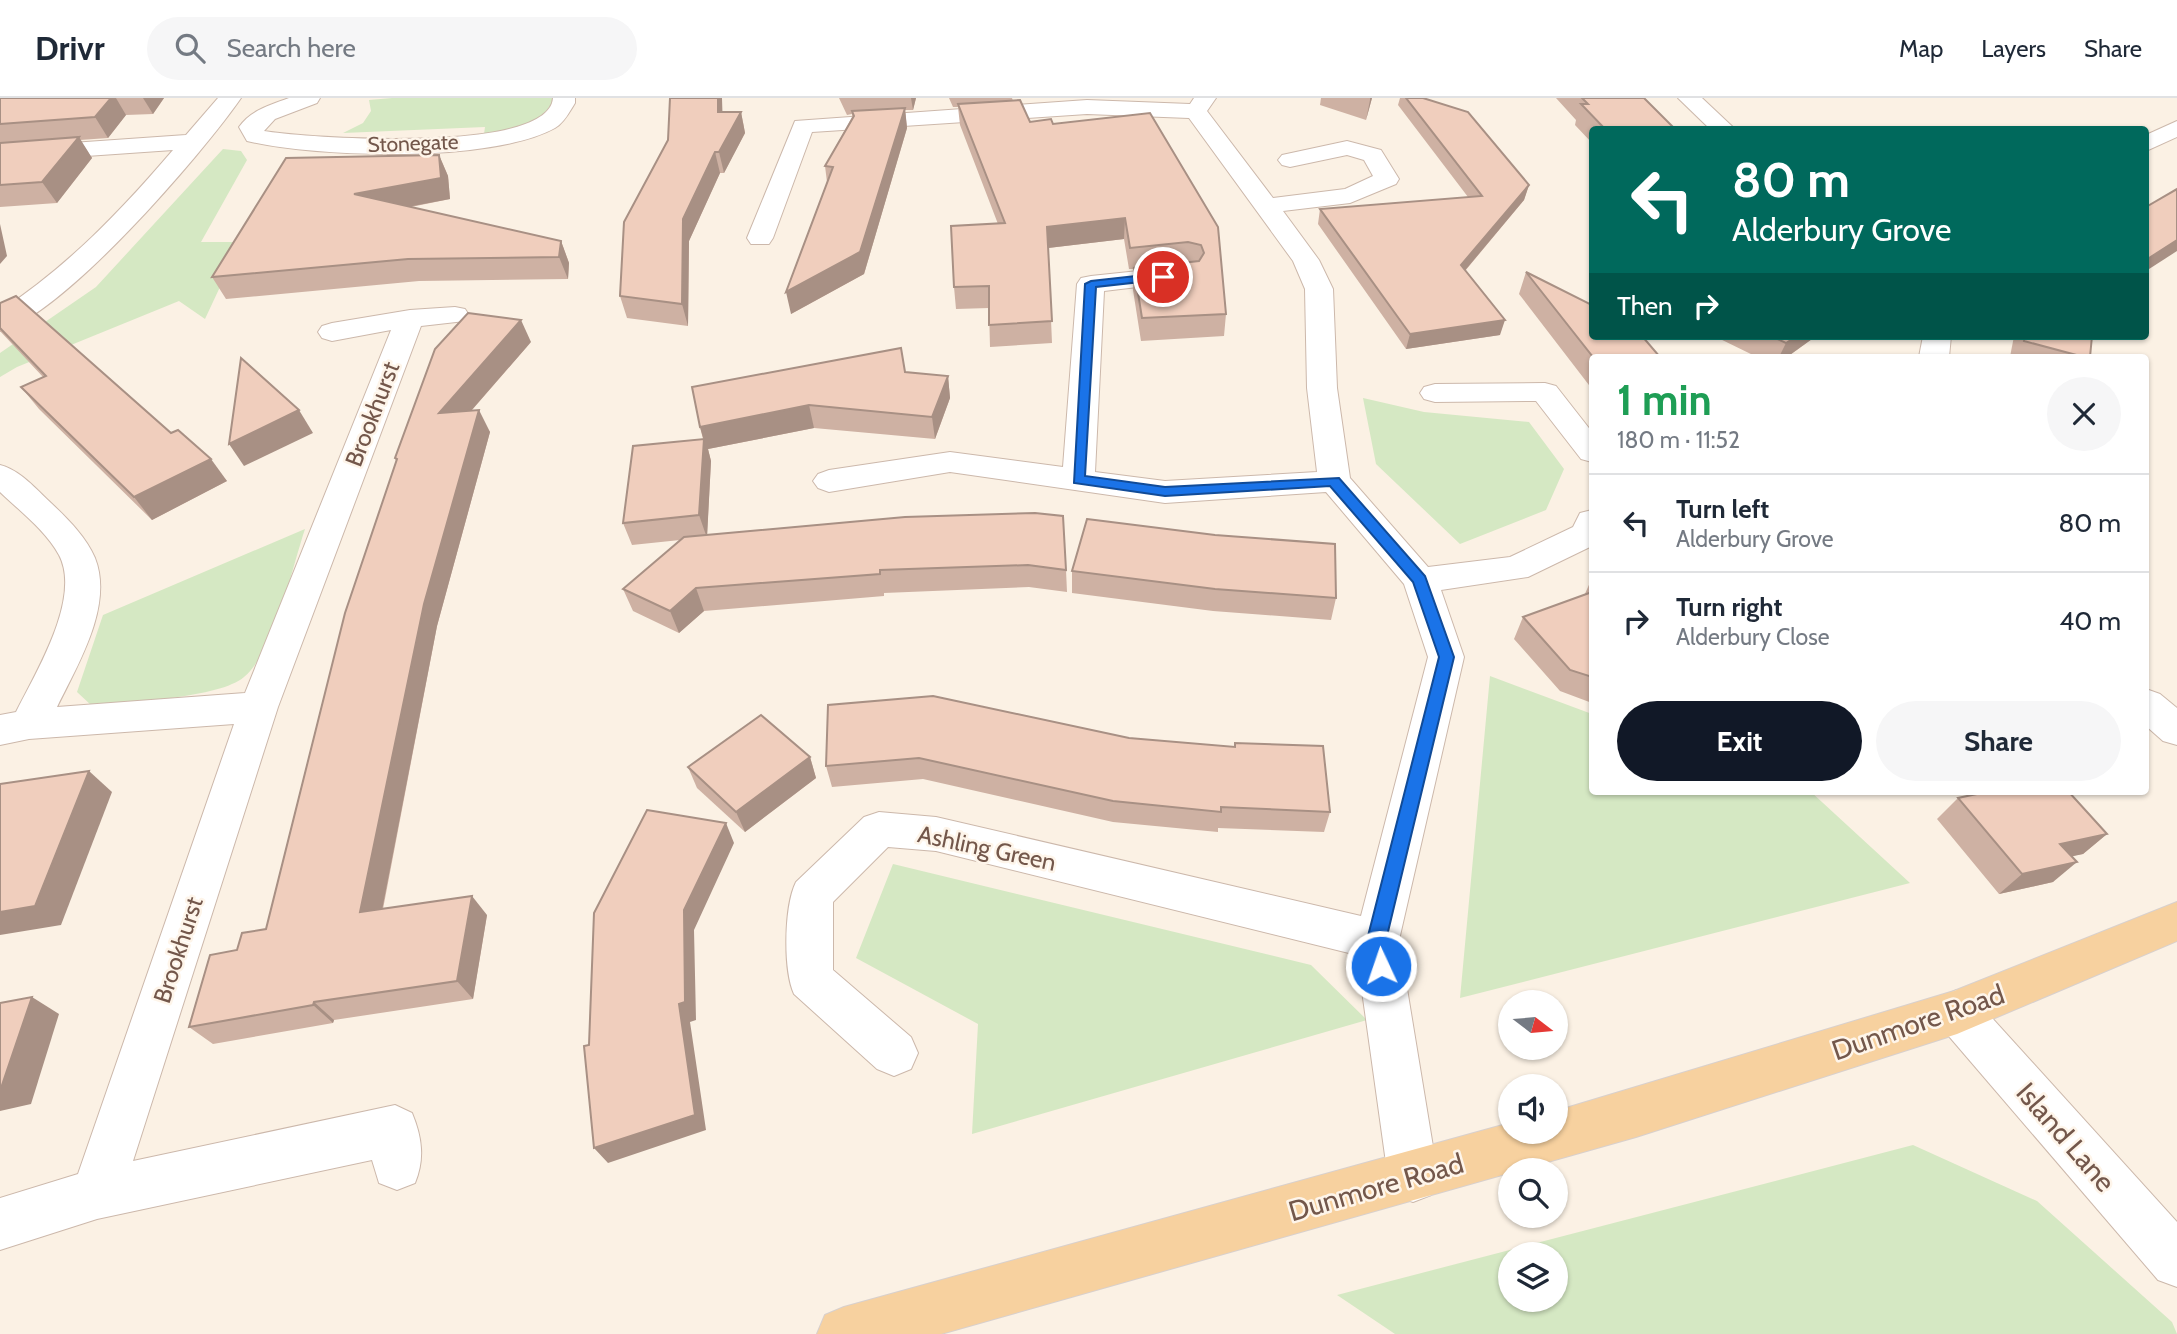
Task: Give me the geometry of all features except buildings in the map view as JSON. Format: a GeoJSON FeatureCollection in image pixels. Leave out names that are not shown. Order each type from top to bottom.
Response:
{"type":"FeatureCollection","features":[{"type":"Feature","properties":{"kind":"main road","name":"Dunmore Road"},"geometry":{"type":"LineString","coordinates":[[844,1334],[1636,1113],[1957,1012],[2177,921]]}},
{"type":"Feature","properties":{"kind":"street"},"geometry":{"type":"LineString","coordinates":[[0,323],[35,303],[93,251],[230,98]]}},
{"type":"Feature","properties":{"kind":"street","name":"Stonegate"},"geometry":{"type":"LineString","coordinates":[[0,155],[198,136],[251,127],[267,114],[309,98]]}},
{"type":"Feature","properties":{"kind":"street","name":"Stonegate"},"geometry":{"type":"LineString","coordinates":[[251,127],[255,136],[312,145],[409,146],[490,139],[519,134],[550,121],[564,103],[564,98]]}},
{"type":"Feature","properties":{"kind":"street"},"geometry":{"type":"LineString","coordinates":[[1689,98],[1720,126]]}},
{"type":"Feature","properties":{"kind":"street"},"geometry":{"type":"LineString","coordinates":[[760,238],[799,117],[1085,102],[1200,104],[1266,206],[1306,260],[1319,289],[1322,388],[1334,481],[1420,580],[1446,657],[1377,940],[1413,1177]]}},
{"type":"Feature","properties":{"kind":"street"},"geometry":{"type":"LineString","coordinates":[[2149,142],[2177,128]]}},
{"type":"Feature","properties":{"kind":"street"},"geometry":{"type":"LineString","coordinates":[[1266,206],[1350,196],[1387,180],[1373,155],[1347,148],[1290,160]]}},
{"type":"Feature","properties":{"kind":"street"},"geometry":{"type":"LineString","coordinates":[[1079,480],[1091,284],[1186,274]]}},
{"type":"Feature","properties":{"kind":"street","name":"Brookhurst"},"geometry":{"type":"LineString","coordinates":[[332,332],[410,318],[455,315]]}},
{"type":"Feature","properties":{"kind":"street","name":"Brookhurst"},"geometry":{"type":"LineString","coordinates":[[97,1194],[259,707],[410,318]]}},
{"type":"Feature","properties":{"kind":"street"},"geometry":{"type":"LineString","coordinates":[[1435,393],[1545,392],[1589,448]]}},
{"type":"Feature","properties":{"kind":"street"},"geometry":{"type":"LineString","coordinates":[[829,481],[950,461],[1165,492],[1334,481]]}},
{"type":"Feature","properties":{"kind":"street"},"geometry":{"type":"LineString","coordinates":[[0,475],[42,512],[79,560],[79,615],[15,727]]}},
{"type":"Feature","properties":{"kind":"street"},"geometry":{"type":"LineString","coordinates":[[1420,580],[1516,568],[1588,534],[1589,531]]}},
{"type":"Feature","properties":{"kind":"street"},"geometry":{"type":"LineString","coordinates":[[15,727],[259,707]]}},
{"type":"Feature","properties":{"kind":"street","name":"Ashling Green"},"geometry":{"type":"LineString","coordinates":[[894,1054],[810,979],[811,895],[878,830],[936,834],[1377,940]]}},
{"type":"Feature","properties":{"kind":"street","name":"Island Lane"},"geometry":{"type":"LineString","coordinates":[[1957,1012],[2177,1261]]}},
{"type":"Feature","properties":{"kind":"street"},"geometry":{"type":"LineString","coordinates":[[0,1224],[97,1194],[395,1130],[397,1165]]}},
{"type":"Feature","properties":{"kind":"green space"},"geometry":{"type":"Polygon","coordinates":[[[552,98],[554,101],[532,122],[494,133],[484,134],[485,127],[343,133],[363,123],[371,111],[369,100],[552,98]]]}},
{"type":"Feature","properties":{"kind":"green space"},"geometry":{"type":"Polygon","coordinates":[[[223,149],[241,151],[247,160],[201,242],[241,242],[205,319],[179,301],[17,367],[0,377],[0,353],[96,287],[223,149]]]}},
{"type":"Feature","properties":{"kind":"green space"},"geometry":{"type":"Polygon","coordinates":[[[1363,398],[1424,412],[1529,422],[1564,469],[1546,510],[1460,544],[1376,464],[1363,398]]]}},
{"type":"Feature","properties":{"kind":"green space"},"geometry":{"type":"Polygon","coordinates":[[[305,529],[273,629],[255,665],[244,677],[215,690],[149,701],[92,706],[77,692],[103,615],[305,529]]]}},
{"type":"Feature","properties":{"kind":"green space"},"geometry":{"type":"Polygon","coordinates":[[[1490,676],[1589,713],[1589,795],[1814,795],[1910,883],[1460,998],[1490,676]]]}},
{"type":"Feature","properties":{"kind":"green space"},"geometry":{"type":"Polygon","coordinates":[[[893,864],[1311,965],[1367,1020],[972,1134],[978,1024],[856,958],[893,864]]]}},
{"type":"Feature","properties":{"kind":"green space"},"geometry":{"type":"Polygon","coordinates":[[[1913,1145],[2037,1201],[2172,1322],[2177,1334],[1395,1334],[1337,1295],[1498,1253],[1498,1312],[1568,1312],[1568,1242],[1541,1242],[1913,1145]]]}},
{"type":"Feature","properties":{"kind":"route"},"geometry":{"type":"LineString","coordinates":[[1163,277],[1091,284],[1079,480],[1165,492],[1334,481],[1420,580],[1446,657],[1377,940],[1381,966]]}}]}
